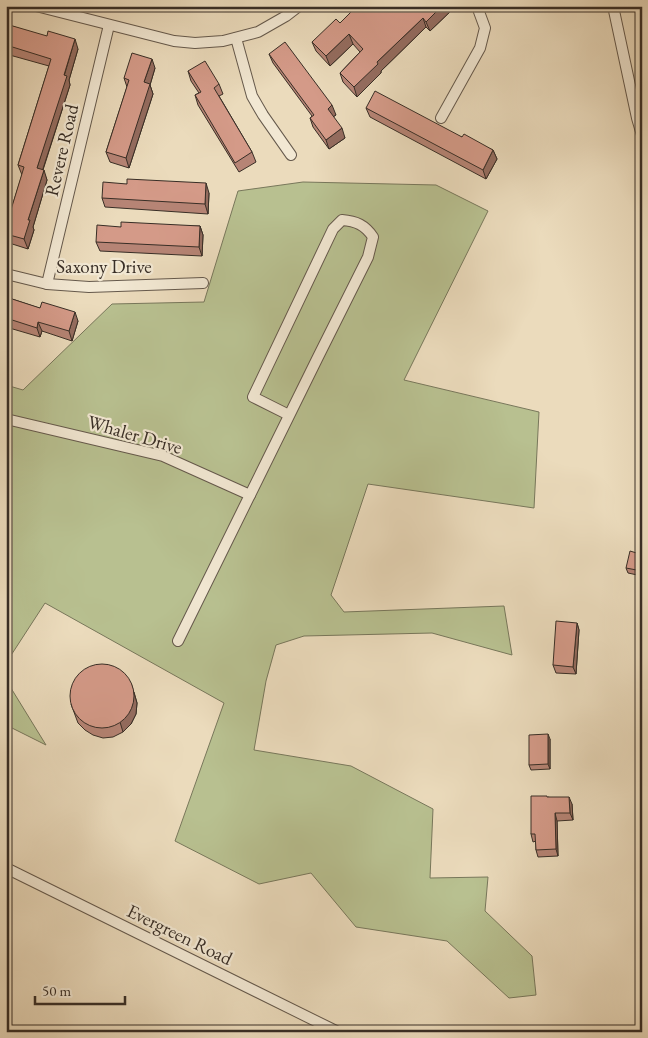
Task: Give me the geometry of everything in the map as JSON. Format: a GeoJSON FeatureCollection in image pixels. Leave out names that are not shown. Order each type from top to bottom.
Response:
{"type":"FeatureCollection","features":[{"type":"Feature","properties":{"kind":"street"},"geometry":{"type":"LineString","coordinates":[[41,7],[174,41],[195,43],[223,41],[258,32],[299,6]]}},
{"type":"Feature","properties":{"kind":"street"},"geometry":{"type":"LineString","coordinates":[[441,118],[480,48],[486,28],[476,6]]}},
{"type":"Feature","properties":{"kind":"street"},"geometry":{"type":"LineString","coordinates":[[613,6],[642,135]]}},
{"type":"Feature","properties":{"kind":"street","name":"Revere Road"},"geometry":{"type":"LineString","coordinates":[[47,284],[109,25]]}},
{"type":"Feature","properties":{"kind":"street"},"geometry":{"type":"LineString","coordinates":[[236,38],[252,96],[291,154]]}},
{"type":"Feature","properties":{"kind":"street"},"geometry":{"type":"LineString","coordinates":[[178,641],[368,257],[373,237],[367,228],[352,221],[342,220],[333,229],[253,397],[289,415]]}},
{"type":"Feature","properties":{"kind":"street","name":"Saxony Drive"},"geometry":{"type":"LineString","coordinates":[[6,274],[47,284],[89,287],[203,282]]}},
{"type":"Feature","properties":{"kind":"street","name":"Whaler Drive"},"geometry":{"type":"LineString","coordinates":[[6,419],[163,456],[250,495]]}},
{"type":"Feature","properties":{"kind":"street","name":"Evergreen Road"},"geometry":{"type":"LineString","coordinates":[[6,868],[338,1032]]}},
{"type":"Feature","properties":{"kind":"green space"},"geometry":{"type":"Polygon","coordinates":[[[303,182],[436,185],[488,211],[404,380],[539,412],[534,508],[368,484],[331,595],[344,612],[504,606],[512,655],[432,633],[304,636],[276,645],[266,681],[254,750],[351,766],[433,809],[430,878],[488,877],[485,911],[532,956],[536,995],[509,998],[447,941],[356,927],[311,873],[259,884],[175,841],[224,703],[45,603],[6,663],[6,385],[23,390],[112,304],[204,302],[238,191],[303,182]]]}},
{"type":"Feature","properties":{"kind":"green space"},"geometry":{"type":"Polygon","coordinates":[[[6,680],[46,745],[6,725],[6,680]]]}},
{"type":"Feature","properties":{"kind":"building"},"geometry":{"type":"Polygon","coordinates":[[[357,6],[442,6],[426,22],[423,18],[354,87],[340,73],[363,49],[349,34],[326,56],[312,42],[336,19],[340,23],[357,6]]]}},
{"type":"Feature","properties":{"kind":"building"},"geometry":{"type":"Polygon","coordinates":[[[6,24],[47,36],[48,31],[75,39],[64,75],[67,76],[37,168],[44,170],[24,239],[6,234],[6,212],[10,213],[24,167],[18,165],[51,59],[6,45],[6,24]]]}},
{"type":"Feature","properties":{"kind":"building"},"geometry":{"type":"Polygon","coordinates":[[[285,42],[332,105],[328,109],[342,128],[326,140],[310,118],[314,115],[269,54],[285,42]]]}},
{"type":"Feature","properties":{"kind":"building"},"geometry":{"type":"Polygon","coordinates":[[[132,53],[152,59],[144,82],[150,84],[126,158],[106,152],[129,80],[124,78],[132,53]]]}},
{"type":"Feature","properties":{"kind":"building"},"geometry":{"type":"Polygon","coordinates":[[[205,61],[219,84],[214,88],[252,152],[235,163],[195,95],[201,92],[188,71],[205,61]]]}},
{"type":"Feature","properties":{"kind":"building"},"geometry":{"type":"Polygon","coordinates":[[[375,91],[462,137],[464,134],[493,150],[483,170],[366,108],[375,91]]]}},
{"type":"Feature","properties":{"kind":"building"},"geometry":{"type":"Polygon","coordinates":[[[127,179],[206,183],[205,204],[102,198],[103,182],[127,184],[127,179]]]}},
{"type":"Feature","properties":{"kind":"building"},"geometry":{"type":"Polygon","coordinates":[[[121,222],[200,226],[199,247],[96,242],[97,225],[121,227],[121,222]]]}},
{"type":"Feature","properties":{"kind":"building"},"geometry":{"type":"Polygon","coordinates":[[[6,297],[40,308],[42,302],[75,312],[69,331],[38,322],[37,328],[6,318],[6,297]]]}},
{"type":"Feature","properties":{"kind":"building"},"geometry":{"type":"Polygon","coordinates":[[[630,551],[640,554],[639,557],[642,558],[642,571],[626,568],[630,551]]]}},
{"type":"Feature","properties":{"kind":"building"},"geometry":{"type":"Polygon","coordinates":[[[556,621],[577,623],[573,667],[553,665],[556,621]]]}},
{"type":"Feature","properties":{"kind":"building"},"geometry":{"type":"Polygon","coordinates":[[[102,664],[120,670],[128,678],[134,696],[128,714],[120,722],[102,728],[84,722],[76,714],[70,696],[76,678],[84,670],[102,664]]]}},
{"type":"Feature","properties":{"kind":"building"},"geometry":{"type":"Polygon","coordinates":[[[548,734],[548,764],[529,765],[529,735],[548,734]]]}},
{"type":"Feature","properties":{"kind":"building"},"geometry":{"type":"Polygon","coordinates":[[[531,796],[569,797],[570,813],[555,813],[556,849],[536,850],[535,834],[531,834],[531,796]]]}}]}
